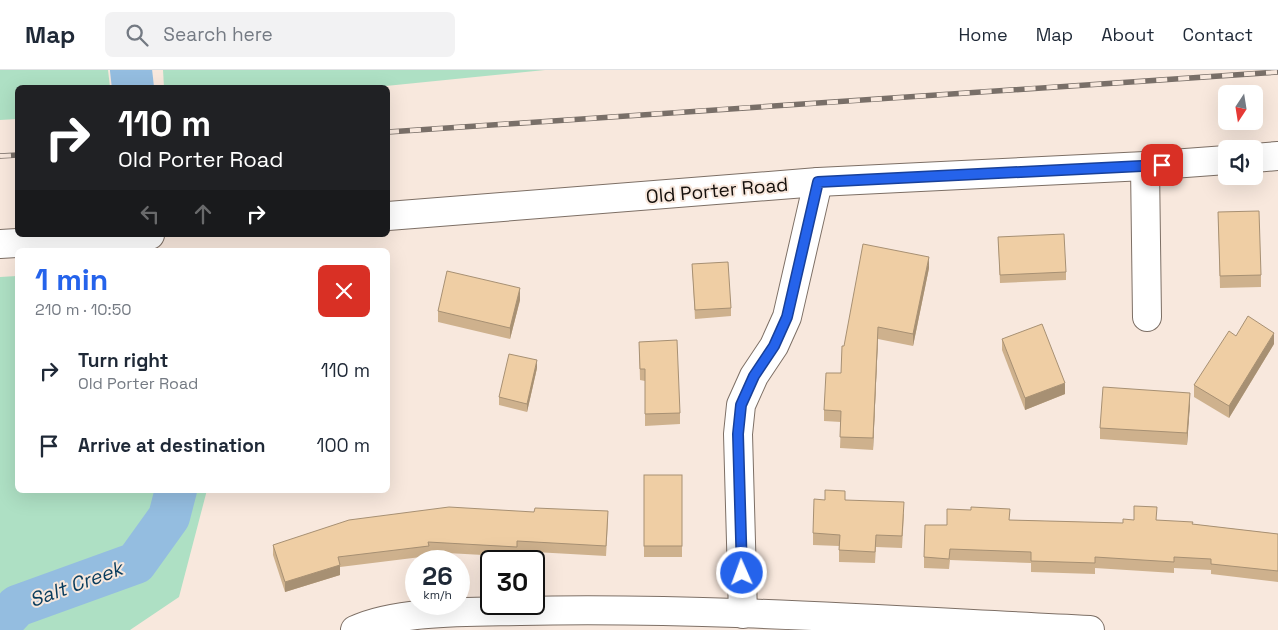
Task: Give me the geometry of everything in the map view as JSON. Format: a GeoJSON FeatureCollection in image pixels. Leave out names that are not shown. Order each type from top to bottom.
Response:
{"type":"FeatureCollection","features":[{"type":"Feature","properties":{"kind":"street"},"geometry":{"type":"LineString","coordinates":[[1263,157],[1278,156]]}},
{"type":"Feature","properties":{"kind":"street","name":"Old Porter Road"},"geometry":{"type":"LineString","coordinates":[[390,216],[818,182],[1218,161]]}},
{"type":"Feature","properties":{"kind":"street"},"geometry":{"type":"LineString","coordinates":[[1145,166],[1148,317]]}},
{"type":"Feature","properties":{"kind":"street"},"geometry":{"type":"LineString","coordinates":[[743,614],[738,434],[741,405],[754,376],[774,346],[787,317],[818,182]]}},
{"type":"Feature","properties":{"kind":"street"},"geometry":{"type":"LineString","coordinates":[[0,244],[126,237]]}},
{"type":"Feature","properties":{"kind":"street"},"geometry":{"type":"LineString","coordinates":[[355,630],[367,625],[414,616],[570,620],[743,614],[1090,630]]}},
{"type":"Feature","properties":{"kind":"green space"},"geometry":{"type":"Polygon","coordinates":[[[0,70],[108,70],[110,85],[15,85],[15,119],[0,120],[0,70]]]}},
{"type":"Feature","properties":{"kind":"green space"},"geometry":{"type":"Polygon","coordinates":[[[163,70],[545,70],[390,86],[164,85],[163,70]]]}},
{"type":"Feature","properties":{"kind":"green space"},"geometry":{"type":"Polygon","coordinates":[[[15,276],[15,493],[206,493],[179,597],[130,630],[0,630],[0,277],[15,276]]]}},
{"type":"Feature","properties":{"kind":"building"},"geometry":{"type":"Polygon","coordinates":[[[1259,211],[1261,275],[1220,276],[1218,212],[1259,211]]]}},
{"type":"Feature","properties":{"kind":"building"},"geometry":{"type":"Polygon","coordinates":[[[1064,234],[1066,272],[1000,275],[998,237],[1064,234]]]}},
{"type":"Feature","properties":{"kind":"building"},"geometry":{"type":"Polygon","coordinates":[[[863,244],[929,257],[913,334],[878,327],[873,438],[840,437],[841,411],[824,410],[826,373],[841,373],[842,346],[844,346],[863,244]]]}},
{"type":"Feature","properties":{"kind":"building"},"geometry":{"type":"Polygon","coordinates":[[[728,262],[731,308],[695,310],[692,264],[728,262]]]}},
{"type":"Feature","properties":{"kind":"building"},"geometry":{"type":"Polygon","coordinates":[[[447,271],[520,288],[510,328],[438,311],[447,271]]]}},
{"type":"Feature","properties":{"kind":"building"},"geometry":{"type":"Polygon","coordinates":[[[1248,316],[1274,333],[1229,406],[1194,385],[1229,331],[1236,336],[1248,316]]]}},
{"type":"Feature","properties":{"kind":"building"},"geometry":{"type":"Polygon","coordinates":[[[1042,324],[1065,383],[1025,398],[1002,339],[1042,324]]]}},
{"type":"Feature","properties":{"kind":"building"},"geometry":{"type":"Polygon","coordinates":[[[677,340],[680,413],[645,414],[645,369],[640,369],[639,342],[677,340]]]}},
{"type":"Feature","properties":{"kind":"building"},"geometry":{"type":"Polygon","coordinates":[[[509,354],[537,360],[527,404],[499,397],[509,354]]]}},
{"type":"Feature","properties":{"kind":"building"},"geometry":{"type":"Polygon","coordinates":[[[1103,387],[1190,393],[1187,433],[1100,428],[1103,387]]]}},
{"type":"Feature","properties":{"kind":"building"},"geometry":{"type":"Polygon","coordinates":[[[644,475],[682,475],[682,546],[644,546],[644,475]]]}},
{"type":"Feature","properties":{"kind":"building"},"geometry":{"type":"Polygon","coordinates":[[[825,490],[845,491],[845,500],[904,502],[902,536],[876,535],[875,552],[839,550],[840,535],[813,533],[814,499],[825,500],[825,490]]]}},
{"type":"Feature","properties":{"kind":"building"},"geometry":{"type":"Polygon","coordinates":[[[1134,506],[1157,507],[1156,520],[1193,522],[1192,524],[1278,534],[1278,571],[1211,564],[1211,559],[1174,557],[1174,562],[1095,557],[1095,563],[1031,561],[1031,552],[950,549],[949,559],[924,557],[925,525],[947,525],[947,509],[971,510],[971,507],[1010,509],[1009,520],[1123,523],[1123,519],[1134,520],[1134,506]]]}},
{"type":"Feature","properties":{"kind":"building"},"geometry":{"type":"Polygon","coordinates":[[[449,507],[534,512],[535,508],[608,511],[606,546],[517,541],[517,547],[428,542],[429,546],[338,557],[340,565],[285,582],[273,545],[349,520],[449,507]]]}},
{"type":"Feature","properties":{"kind":"waterway","name":"Salt Creek"},"geometry":{"type":"LineString","coordinates":[[131,70],[133,85]]}},
{"type":"Feature","properties":{"kind":"waterway","name":"Salt Creek"},"geometry":{"type":"LineString","coordinates":[[0,624],[17,606],[136,563],[169,517],[175,493]]}},
{"type":"Feature","properties":{"kind":"railway"},"geometry":{"type":"LineString","coordinates":[[390,132],[1278,72]]}},
{"type":"Feature","properties":{"kind":"railway"},"geometry":{"type":"LineString","coordinates":[[0,156],[15,155]]}},
{"type":"Feature","properties":{"kind":"route"},"geometry":{"type":"LineString","coordinates":[[742,573],[738,434],[741,405],[754,376],[774,346],[787,317],[812,218],[818,182],[1162,165]]}}]}
